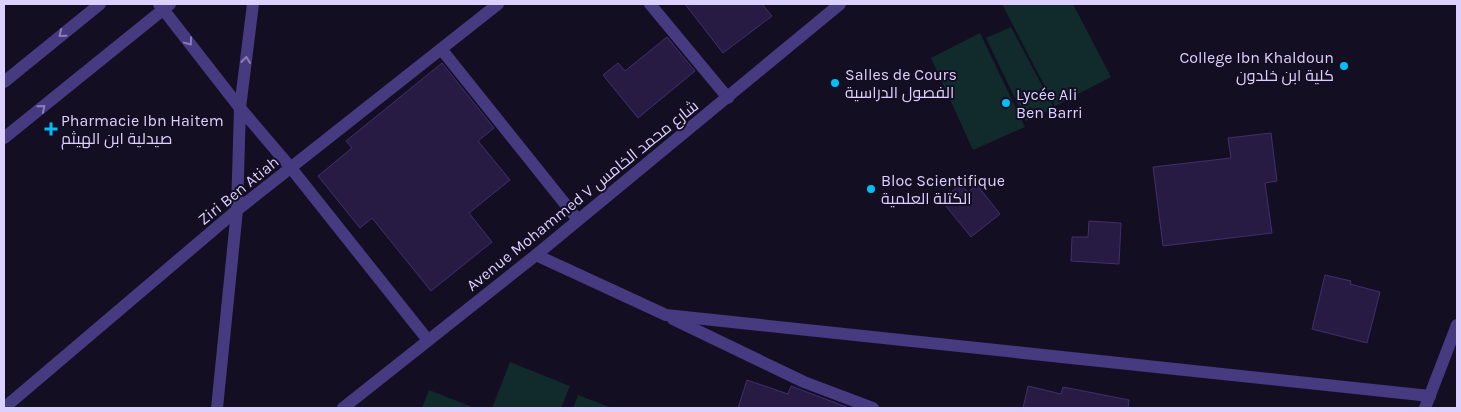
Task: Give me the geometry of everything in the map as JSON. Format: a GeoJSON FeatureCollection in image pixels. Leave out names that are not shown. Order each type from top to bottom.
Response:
{"type":"FeatureCollection","features":[{"type":"Feature","properties":{"kind":"street"},"geometry":{"type":"LineString","coordinates":[[4,82],[100,4]]}},
{"type":"Feature","properties":{"kind":"street"},"geometry":{"type":"LineString","coordinates":[[217,408],[237,210],[240,108],[253,4]]}},
{"type":"Feature","properties":{"kind":"street","name":"Ziri Ben Atiah"},"geometry":{"type":"LineString","coordinates":[[4,408],[237,210],[498,4]]}},
{"type":"Feature","properties":{"kind":"street"},"geometry":{"type":"LineString","coordinates":[[650,4],[728,98]]}},
{"type":"Feature","properties":{"kind":"street","name":"Avenue Mohammed V شارع محمد الخامس"},"geometry":{"type":"LineString","coordinates":[[343,408],[427,339],[536,255],[840,4]]}},
{"type":"Feature","properties":{"kind":"street"},"geometry":{"type":"LineString","coordinates":[[4,138],[164,5],[240,108],[427,339]]}},
{"type":"Feature","properties":{"kind":"street"},"geometry":{"type":"LineString","coordinates":[[442,50],[578,220]]}},
{"type":"Feature","properties":{"kind":"street"},"geometry":{"type":"LineString","coordinates":[[536,255],[804,382],[874,408]]}},
{"type":"Feature","properties":{"kind":"street"},"geometry":{"type":"LineString","coordinates":[[666,315],[1430,396]]}},
{"type":"Feature","properties":{"kind":"street"},"geometry":{"type":"LineString","coordinates":[[1425,408],[1457,325]]}},
{"type":"Feature","properties":{"kind":"green space"},"geometry":{"type":"Polygon","coordinates":[[[1002,4],[1073,4],[1111,77],[1055,106],[1002,4]]]}},
{"type":"Feature","properties":{"kind":"green space"},"geometry":{"type":"Polygon","coordinates":[[[1011,27],[1054,108],[1026,121],[986,38],[1011,27]]]}},
{"type":"Feature","properties":{"kind":"green space"},"geometry":{"type":"Polygon","coordinates":[[[980,33],[1025,127],[973,150],[931,58],[980,33]]]}},
{"type":"Feature","properties":{"kind":"green space"},"geometry":{"type":"Polygon","coordinates":[[[510,362],[570,386],[561,408],[492,408],[510,362]]]}},
{"type":"Feature","properties":{"kind":"green space"},"geometry":{"type":"Polygon","coordinates":[[[429,390],[475,408],[422,408],[429,390]]]}},
{"type":"Feature","properties":{"kind":"green space"},"geometry":{"type":"Polygon","coordinates":[[[578,395],[612,408],[573,408],[578,395]]]}},
{"type":"Feature","properties":{"kind":"building"},"geometry":{"type":"Polygon","coordinates":[[[685,4],[762,4],[772,16],[723,53],[685,4]]]}},
{"type":"Feature","properties":{"kind":"building"},"geometry":{"type":"Polygon","coordinates":[[[667,37],[695,71],[638,118],[603,75],[618,63],[625,71],[667,37]]]}},
{"type":"Feature","properties":{"kind":"building"},"geometry":{"type":"Polygon","coordinates":[[[442,63],[494,128],[478,141],[510,180],[469,213],[492,242],[431,291],[372,218],[360,228],[318,176],[352,148],[346,141],[442,63]]]}},
{"type":"Feature","properties":{"kind":"building"},"geometry":{"type":"Polygon","coordinates":[[[1271,133],[1277,181],[1265,183],[1272,233],[1163,246],[1153,167],[1231,158],[1228,138],[1271,133]]]}},
{"type":"Feature","properties":{"kind":"building"},"geometry":{"type":"Polygon","coordinates":[[[961,184],[968,192],[977,185],[1000,214],[971,237],[941,200],[961,184]]]}},
{"type":"Feature","properties":{"kind":"building"},"geometry":{"type":"Polygon","coordinates":[[[1089,221],[1121,223],[1119,264],[1071,261],[1072,237],[1088,237],[1089,221]]]}},
{"type":"Feature","properties":{"kind":"building"},"geometry":{"type":"Polygon","coordinates":[[[1325,275],[1351,281],[1350,284],[1380,292],[1367,343],[1312,329],[1325,275]]]}},
{"type":"Feature","properties":{"kind":"building"},"geometry":{"type":"Polygon","coordinates":[[[747,380],[788,394],[791,386],[849,408],[738,408],[747,380]]]}},
{"type":"Feature","properties":{"kind":"building"},"geometry":{"type":"Polygon","coordinates":[[[1028,386],[1061,394],[1063,387],[1129,400],[1128,408],[1023,408],[1028,386]]]}},
{"type":"Feature","properties":{"kind":"place","name":"College Ibn Khaldoun كلية ابن خلدون"},"geometry":{"type":"Point","coordinates":[1344,66]}},
{"type":"Feature","properties":{"kind":"place","name":"Salles de Cours الفصول الدراسية"},"geometry":{"type":"Point","coordinates":[835,83]}},
{"type":"Feature","properties":{"kind":"place","name":"Lycée Ali Ben Barri"},"geometry":{"type":"Point","coordinates":[1006,103]}},
{"type":"Feature","properties":{"kind":"place","name":"Pharmacie Ibn Haitem صيدلية ابن الهيثم"},"geometry":{"type":"Point","coordinates":[51,129]}},
{"type":"Feature","properties":{"kind":"place","name":"Bloc Scientifique الكتلة العلمية"},"geometry":{"type":"Point","coordinates":[871,189]}}]}
